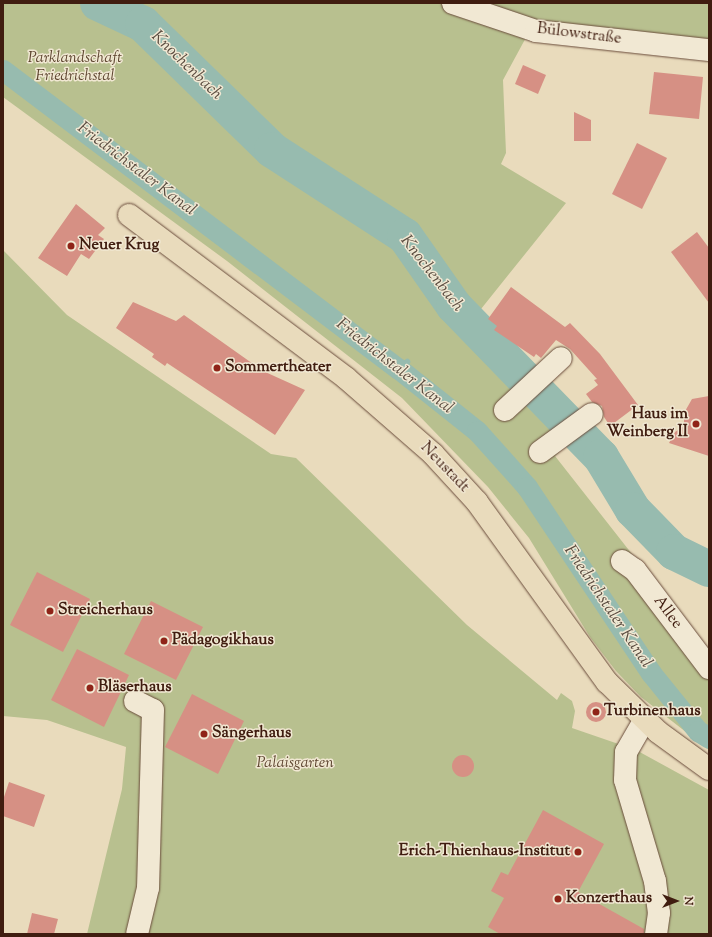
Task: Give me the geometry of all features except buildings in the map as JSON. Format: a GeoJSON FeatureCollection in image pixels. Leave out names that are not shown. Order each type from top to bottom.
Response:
{"type":"FeatureCollection","features":[{"type":"Feature","properties":{"kind":"main road","name":"Neustadt"},"geometry":{"type":"LineString","coordinates":[[129,215],[346,378],[433,454],[477,502],[607,682],[644,720],[688,757],[709,769]]}},
{"type":"Feature","properties":{"kind":"street","name":"Bülowstraße"},"geometry":{"type":"LineString","coordinates":[[453,3],[536,31],[709,50]]}},
{"type":"Feature","properties":{"kind":"street"},"geometry":{"type":"LineString","coordinates":[[505,410],[561,358]]}},
{"type":"Feature","properties":{"kind":"street"},"geometry":{"type":"LineString","coordinates":[[540,452],[585,419]]}},
{"type":"Feature","properties":{"kind":"street","name":"Allee"},"geometry":{"type":"LineString","coordinates":[[622,561],[635,570],[709,668]]}},
{"type":"Feature","properties":{"kind":"street"},"geometry":{"type":"LineString","coordinates":[[134,701],[153,710],[148,888],[137,934]]}},
{"type":"Feature","properties":{"kind":"street"},"geometry":{"type":"LineString","coordinates":[[644,720],[626,752],[625,780],[655,881],[659,913],[656,934]]}},
{"type":"Feature","properties":{"kind":"green space","name":"Parklandschaft Friedrichstal"},"geometry":{"type":"Polygon","coordinates":[[[3,3],[709,3],[709,45],[529,32],[503,80],[506,153],[501,164],[566,203],[477,314],[497,329],[586,426],[555,456],[639,563],[709,663],[709,750],[641,697],[616,671],[590,637],[529,538],[488,487],[402,398],[227,261],[3,97],[3,3]]]}},
{"type":"Feature","properties":{"kind":"green space","name":"Palaisgarten"},"geometry":{"type":"Polygon","coordinates":[[[3,250],[67,315],[271,454],[296,458],[467,625],[557,700],[561,693],[572,701],[575,711],[572,728],[636,750],[709,790],[709,934],[87,934],[122,789],[126,747],[47,720],[3,716],[3,250]]]}},
{"type":"Feature","properties":{"kind":"waterway","name":"Knochenbach"},"geometry":{"type":"LineString","coordinates":[[98,3],[143,24],[272,150],[405,236],[454,306],[601,457],[633,510],[674,552],[709,569]]}},
{"type":"Feature","properties":{"kind":"waterway","name":"Friedrichstaler Kanal"},"geometry":{"type":"LineString","coordinates":[[3,70],[399,369],[477,431],[527,487],[651,673],[698,731],[709,738]]}},
{"type":"Feature","properties":{"kind":"waterway"},"geometry":{"type":"LineString","coordinates":[[399,369],[407,362]]}},
{"type":"Feature","properties":{"kind":"place","name":"Neuer Krug"},"geometry":{"type":"Point","coordinates":[71,246]}},
{"type":"Feature","properties":{"kind":"place","name":"Sommertheater"},"geometry":{"type":"Point","coordinates":[217,368]}},
{"type":"Feature","properties":{"kind":"place","name":"Haus im Weinberg II"},"geometry":{"type":"Point","coordinates":[696,424]}},
{"type":"Feature","properties":{"kind":"place","name":"Streicherhaus"},"geometry":{"type":"Point","coordinates":[50,611]}},
{"type":"Feature","properties":{"kind":"place","name":"Pädagogikhaus"},"geometry":{"type":"Point","coordinates":[164,641]}},
{"type":"Feature","properties":{"kind":"place","name":"Bläserhaus"},"geometry":{"type":"Point","coordinates":[90,688]}},
{"type":"Feature","properties":{"kind":"place","name":"Turbinenhaus"},"geometry":{"type":"Point","coordinates":[596,712]}},
{"type":"Feature","properties":{"kind":"place","name":"Sängerhaus"},"geometry":{"type":"Point","coordinates":[204,734]}},
{"type":"Feature","properties":{"kind":"place","name":"Erich-Thienhaus-Institut"},"geometry":{"type":"Point","coordinates":[578,852]}},
{"type":"Feature","properties":{"kind":"place","name":"Konzerthaus"},"geometry":{"type":"Point","coordinates":[558,899]}}]}
